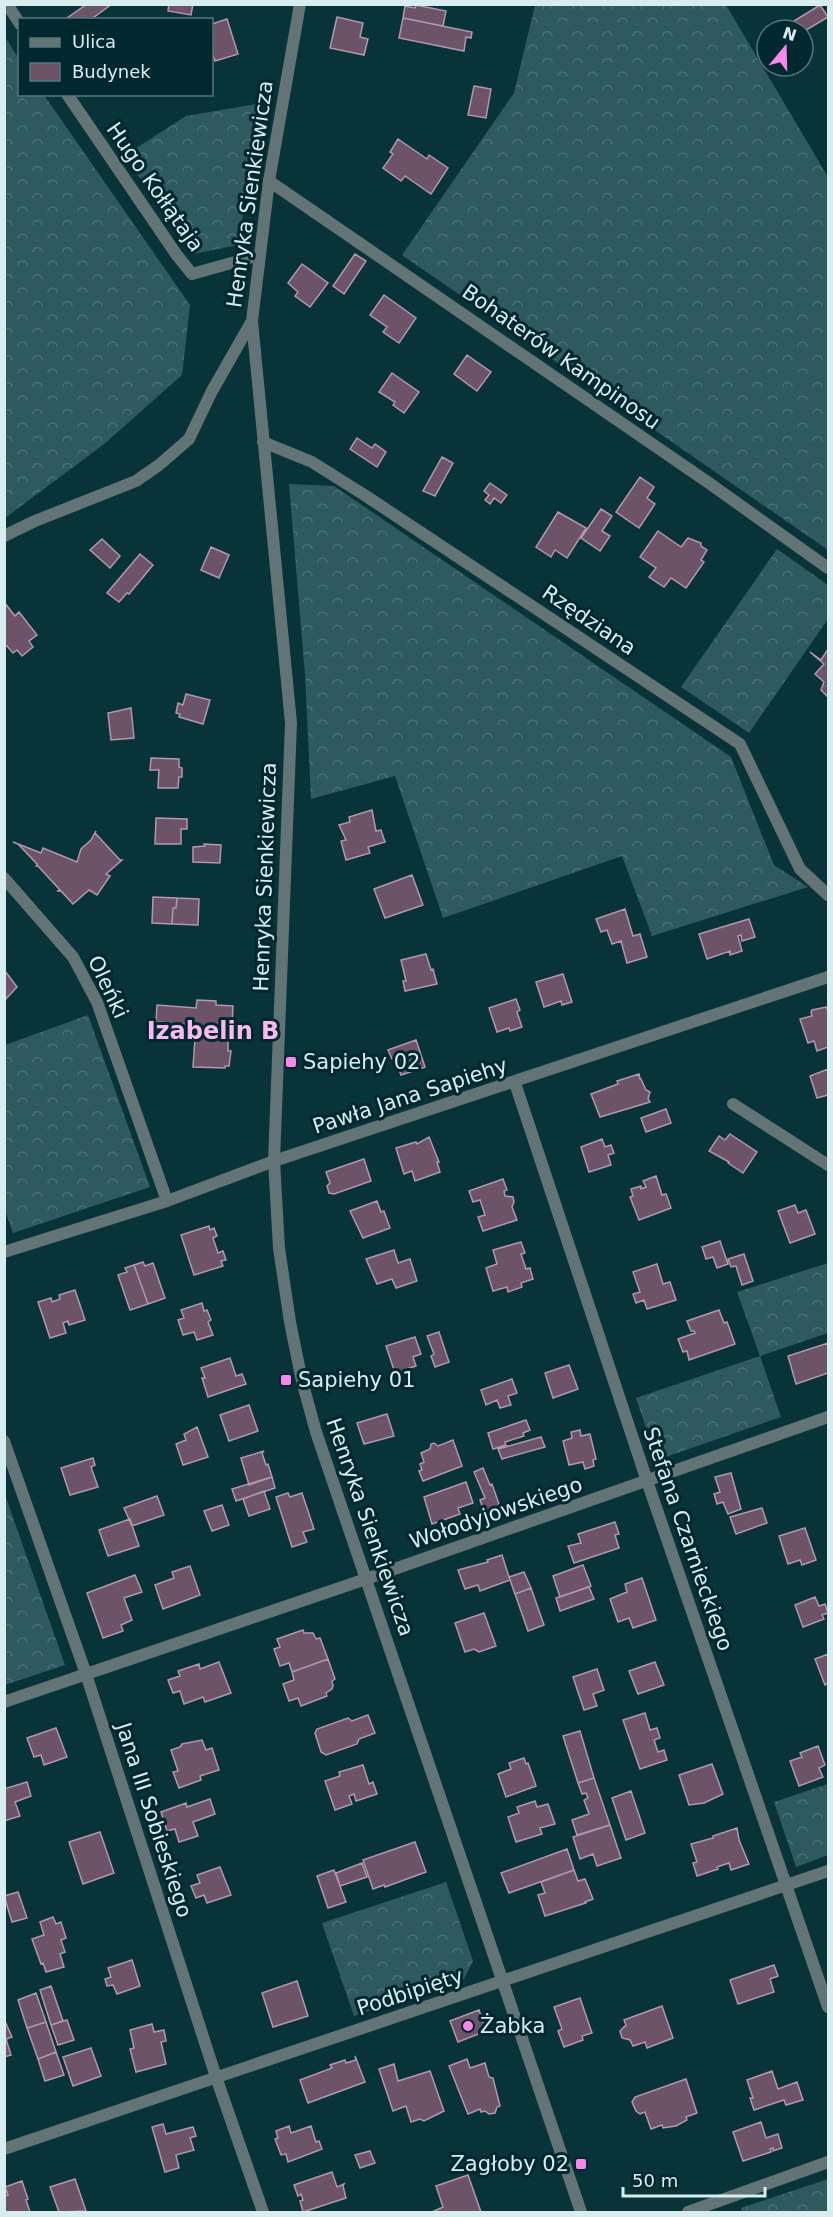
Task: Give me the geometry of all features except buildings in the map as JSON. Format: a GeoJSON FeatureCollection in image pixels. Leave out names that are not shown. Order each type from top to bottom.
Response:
{"type":"FeatureCollection","features":[{"type":"Feature","properties":{"kind":"street"},"geometry":{"type":"LineString","coordinates":[[6,4],[18,21]]}},
{"type":"Feature","properties":{"kind":"street","name":"Henryka Sienkiewicza"},"geometry":{"type":"LineString","coordinates":[[300,4],[269,180],[252,321],[291,723],[274,1161],[279,1248],[290,1322],[302,1381],[316,1432],[581,2212]]}},
{"type":"Feature","properties":{"kind":"street","name":"Hugo Kołłątaja"},"geometry":{"type":"LineString","coordinates":[[69,96],[176,254],[192,274],[260,255]]}},
{"type":"Feature","properties":{"kind":"street","name":"Bohaterów Kampinosu"},"geometry":{"type":"LineString","coordinates":[[269,180],[700,476],[828,568]]}},
{"type":"Feature","properties":{"kind":"street"},"geometry":{"type":"LineString","coordinates":[[4,536],[34,521],[135,481],[159,465],[189,439],[212,391],[252,321]]}},
{"type":"Feature","properties":{"kind":"street","name":"Rzędziana"},"geometry":{"type":"LineString","coordinates":[[263,442],[312,462],[366,496],[740,744],[800,869],[828,895]]}},
{"type":"Feature","properties":{"kind":"street","name":"Oleńki"},"geometry":{"type":"LineString","coordinates":[[4,878],[73,957],[98,1002],[167,1201]]}},
{"type":"Feature","properties":{"kind":"street","name":"Pawła Jana Sapiehy"},"geometry":{"type":"LineString","coordinates":[[4,1252],[167,1201],[274,1161],[516,1083],[828,977]]}},
{"type":"Feature","properties":{"kind":"street","name":"Stefana Czarnieckiego"},"geometry":{"type":"LineString","coordinates":[[516,1083],[646,1481],[828,2007]]}},
{"type":"Feature","properties":{"kind":"street"},"geometry":{"type":"LineString","coordinates":[[733,1104],[828,1165]]}},
{"type":"Feature","properties":{"kind":"street","name":"Wołodyjowskiego"},"geometry":{"type":"LineString","coordinates":[[4,1702],[366,1579],[828,1417]]}},
{"type":"Feature","properties":{"kind":"street","name":"Jana III Sobieskiego"},"geometry":{"type":"LineString","coordinates":[[4,1441],[86,1674],[216,2077],[263,2212]]}},
{"type":"Feature","properties":{"kind":"street","name":"Podbipięty"},"geometry":{"type":"LineString","coordinates":[[4,2149],[828,1871]]}},
{"type":"Feature","properties":{"kind":"street"},"geometry":{"type":"LineString","coordinates":[[688,2212],[828,2162]]}},
{"type":"Feature","properties":{"kind":"green space"},"geometry":{"type":"Polygon","coordinates":[[[535,5],[726,5],[755,54],[755,78],[769,78],[828,177],[828,550],[402,255],[514,93],[535,5]]]}},
{"type":"Feature","properties":{"kind":"green space"},"geometry":{"type":"Polygon","coordinates":[[[5,37],[18,57],[18,96],[45,96],[190,305],[182,375],[103,445],[5,518],[5,37]]]}},
{"type":"Feature","properties":{"kind":"green space"},"geometry":{"type":"Polygon","coordinates":[[[262,103],[238,245],[194,254],[124,156],[186,116],[262,103]]]}},
{"type":"Feature","properties":{"kind":"green space"},"geometry":{"type":"Polygon","coordinates":[[[289,484],[334,486],[731,757],[774,865],[808,887],[652,936],[622,856],[443,918],[395,776],[311,799],[305,675],[289,484]]]}},
{"type":"Feature","properties":{"kind":"green space"},"geometry":{"type":"Polygon","coordinates":[[[777,549],[828,585],[828,619],[749,733],[681,687],[777,549]]]}},
{"type":"Feature","properties":{"kind":"green space"},"geometry":{"type":"Polygon","coordinates":[[[88,1015],[150,1187],[13,1233],[4,1208],[5,1045],[88,1015]]]}},
{"type":"Feature","properties":{"kind":"green space"},"geometry":{"type":"Polygon","coordinates":[[[828,1263],[828,1333],[760,1356],[737,1292],[828,1263]]]}},
{"type":"Feature","properties":{"kind":"green space"},"geometry":{"type":"Polygon","coordinates":[[[760,1356],[781,1417],[657,1460],[636,1398],[760,1356]]]}},
{"type":"Feature","properties":{"kind":"green space"},"geometry":{"type":"Polygon","coordinates":[[[4,1492],[65,1665],[5,1685],[4,1685],[4,1492]]]}},
{"type":"Feature","properties":{"kind":"green space"},"geometry":{"type":"Polygon","coordinates":[[[828,1784],[828,1855],[796,1867],[774,1802],[828,1784]]]}},
{"type":"Feature","properties":{"kind":"green space"},"geometry":{"type":"Polygon","coordinates":[[[446,1882],[473,1961],[464,1979],[354,2016],[322,1923],[446,1882]]]}},
{"type":"Feature","properties":{"kind":"green space"},"geometry":{"type":"Polygon","coordinates":[[[828,2179],[828,2212],[742,2212],[741,2208],[828,2179]]]}},
{"type":"Feature","properties":{"kind":"place","name":"Sapiehy 02"},"geometry":{"type":"Point","coordinates":[291,1062]}},
{"type":"Feature","properties":{"kind":"place","name":"Sapiehy 01"},"geometry":{"type":"Point","coordinates":[286,1380]}},
{"type":"Feature","properties":{"kind":"place","name":"Żabka"},"geometry":{"type":"Point","coordinates":[468,2026]}},
{"type":"Feature","properties":{"kind":"place","name":"Zagłoby 02"},"geometry":{"type":"Point","coordinates":[581,2164]}},
{"type":"Feature","properties":{"kind":"district","name":"Izabelin B"},"geometry":{"type":"Point","coordinates":[213,1031]}}]}
